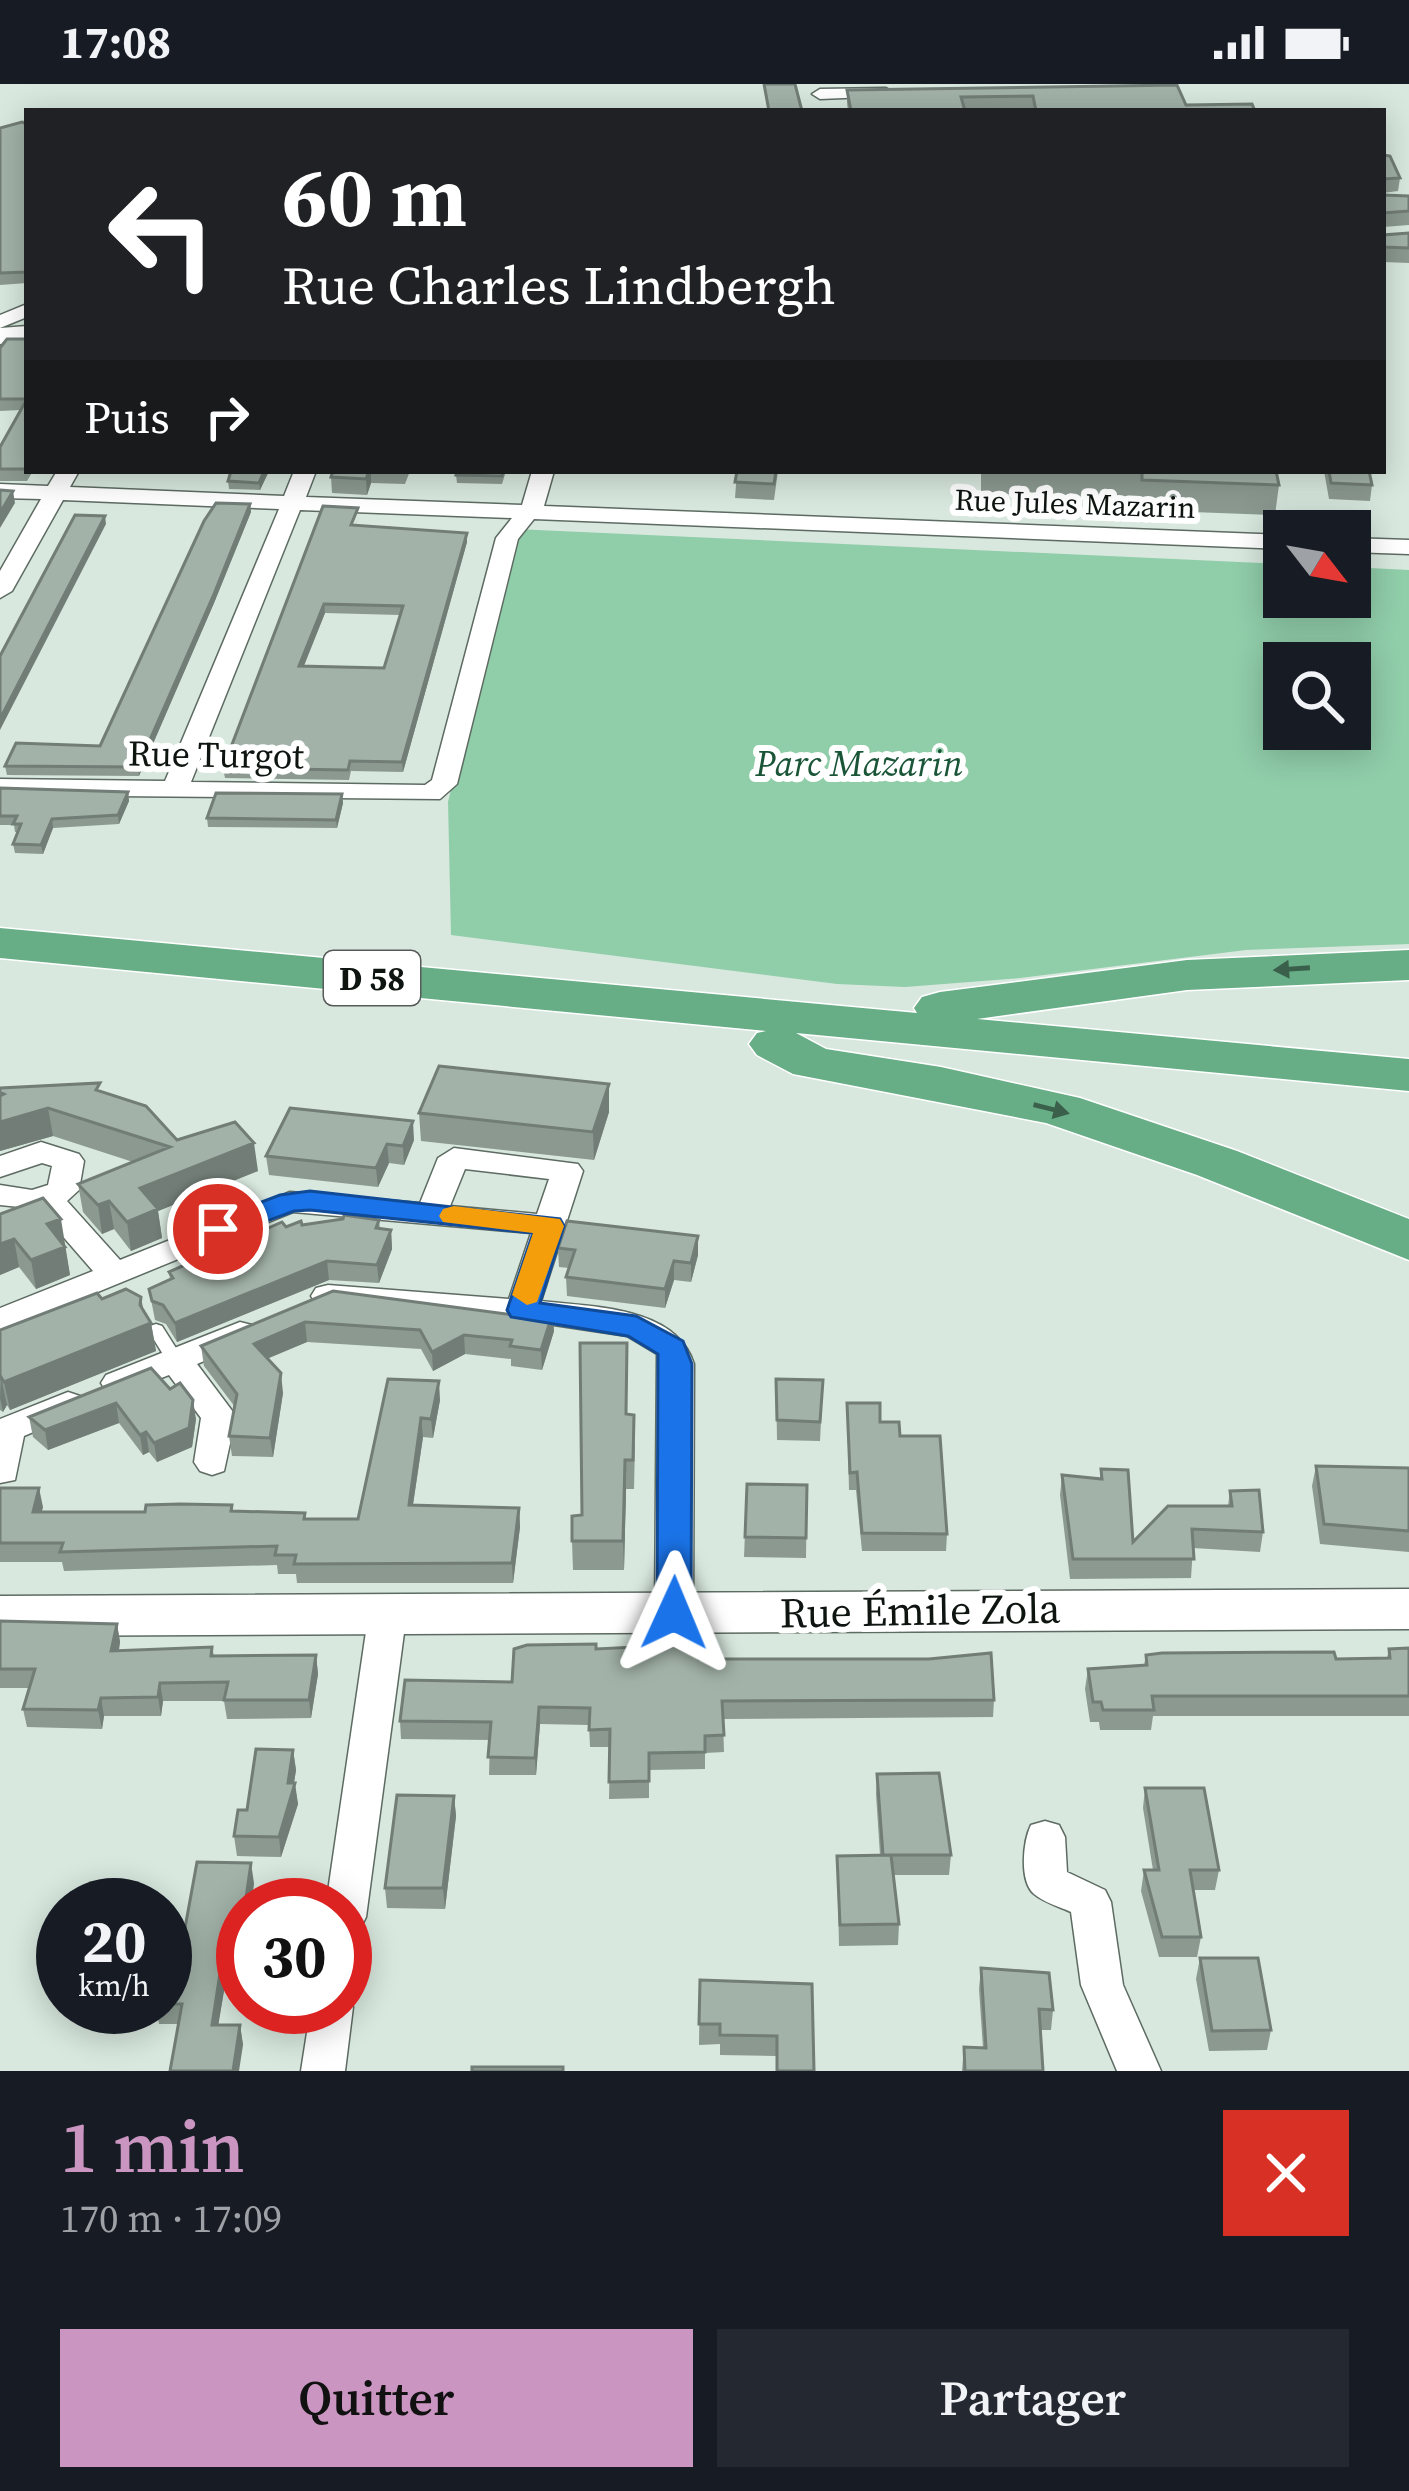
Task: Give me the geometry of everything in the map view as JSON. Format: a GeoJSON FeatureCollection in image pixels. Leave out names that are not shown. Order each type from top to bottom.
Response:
{"type":"FeatureCollection","features":[{"type":"Feature","properties":{"kind":"highway","name":"D 58"},"geometry":{"type":"LineString","coordinates":[[0,943],[1409,1100]]}},
{"type":"Feature","properties":{"kind":"highway"},"geometry":{"type":"LineString","coordinates":[[760,1029],[821,1004],[926,1010],[1187,975],[1409,965]]}},
{"type":"Feature","properties":{"kind":"highway","name":"D 58"},"geometry":{"type":"LineString","coordinates":[[0,968],[1409,1075]]}},
{"type":"Feature","properties":{"kind":"highway"},"geometry":{"type":"LineString","coordinates":[[760,1029],[812,1063],[941,1083],[1061,1110],[1217,1163],[1409,1241]]}},
{"type":"Feature","properties":{"kind":"street"},"geometry":{"type":"LineString","coordinates":[[821,96],[914,92]]}},
{"type":"Feature","properties":{"kind":"street"},"geometry":{"type":"LineString","coordinates":[[0,591],[66,474]]}},
{"type":"Feature","properties":{"kind":"street"},"geometry":{"type":"LineString","coordinates":[[175,789],[304,474]]}},
{"type":"Feature","properties":{"kind":"street"},"geometry":{"type":"LineString","coordinates":[[526,513],[534,505],[543,474]]}},
{"type":"Feature","properties":{"kind":"street","name":"Rue Jules Mazarin"},"geometry":{"type":"LineString","coordinates":[[0,491],[1263,541]]}},
{"type":"Feature","properties":{"kind":"street","name":"Rue Turgot"},"geometry":{"type":"LineString","coordinates":[[0,787],[430,793],[444,784],[507,538],[526,513]]}},
{"type":"Feature","properties":{"kind":"street"},"geometry":{"type":"LineString","coordinates":[[1371,546],[1409,547]]}},
{"type":"Feature","properties":{"kind":"street"},"geometry":{"type":"LineString","coordinates":[[0,1167],[40,1152],[68,1161],[63,1190],[29,1203],[0,1195]]}},
{"type":"Feature","properties":{"kind":"street"},"geometry":{"type":"LineString","coordinates":[[431,1214],[454,1158],[568,1172],[522,1310]]}},
{"type":"Feature","properties":{"kind":"street"},"geometry":{"type":"LineString","coordinates":[[47,1198],[123,1286]]}},
{"type":"Feature","properties":{"kind":"street"},"geometry":{"type":"LineString","coordinates":[[0,1322],[123,1286],[290,1202],[550,1226]]}},
{"type":"Feature","properties":{"kind":"street"},"geometry":{"type":"LineString","coordinates":[[2,1471],[8,1429],[165,1345],[282,1315],[331,1295],[522,1310],[636,1327],[672,1348],[676,1364],[674,1613]]}},
{"type":"Feature","properties":{"kind":"street"},"geometry":{"type":"LineString","coordinates":[[165,1345],[219,1416],[212,1462]]}},
{"type":"Feature","properties":{"kind":"street","name":"Rue Émile Zola"},"geometry":{"type":"LineString","coordinates":[[0,1616],[388,1618],[1409,1609]]}},
{"type":"Feature","properties":{"kind":"street"},"geometry":{"type":"LineString","coordinates":[[351,1878],[388,1618]]}},
{"type":"Feature","properties":{"kind":"street"},"geometry":{"type":"LineString","coordinates":[[1045,1837],[1047,1881],[1090,1902],[1102,1985],[1139,2071]]}},
{"type":"Feature","properties":{"kind":"street"},"geometry":{"type":"LineString","coordinates":[[323,2071],[328,2034]]}},
{"type":"Feature","properties":{"kind":"green space","name":"Parc Mazarin"},"geometry":{"type":"Polygon","coordinates":[[[515,529],[1263,563],[1263,618],[1371,618],[1371,568],[1409,570],[1409,944],[1246,950],[905,987],[837,984],[451,935],[448,802],[515,529]]]}},
{"type":"Feature","properties":{"kind":"building"},"geometry":{"type":"Polygon","coordinates":[[[764,84],[795,84],[801,108],[768,108],[764,84]]]}},
{"type":"Feature","properties":{"kind":"building"},"geometry":{"type":"Polygon","coordinates":[[[1177,85],[1186,105],[1252,104],[1254,108],[1035,108],[1033,96],[961,97],[964,108],[850,108],[847,90],[1177,85]]]}},
{"type":"Feature","properties":{"kind":"building"},"geometry":{"type":"Polygon","coordinates":[[[24,123],[24,272],[0,273],[0,128],[24,123]]]}},
{"type":"Feature","properties":{"kind":"building"},"geometry":{"type":"Polygon","coordinates":[[[1386,155],[1390,156],[1400,178],[1386,179],[1386,155]]]}},
{"type":"Feature","properties":{"kind":"building"},"geometry":{"type":"Polygon","coordinates":[[[1386,195],[1409,196],[1409,211],[1386,213],[1386,195]]]}},
{"type":"Feature","properties":{"kind":"building"},"geometry":{"type":"Polygon","coordinates":[[[1409,233],[1409,248],[1386,247],[1386,235],[1409,233]]]}},
{"type":"Feature","properties":{"kind":"building"},"geometry":{"type":"Polygon","coordinates":[[[7,339],[24,339],[24,399],[0,399],[0,348],[7,339]]]}},
{"type":"Feature","properties":{"kind":"building"},"geometry":{"type":"Polygon","coordinates":[[[24,404],[24,469],[0,469],[0,447],[24,404]]]}},
{"type":"Feature","properties":{"kind":"building"},"geometry":{"type":"Polygon","coordinates":[[[230,474],[263,474],[259,483],[228,481],[230,474]]]}},
{"type":"Feature","properties":{"kind":"building"},"geometry":{"type":"Polygon","coordinates":[[[332,474],[368,474],[366,479],[332,474]]]}},
{"type":"Feature","properties":{"kind":"building"},"geometry":{"type":"Polygon","coordinates":[[[736,474],[776,474],[774,484],[735,482],[736,474]]]}},
{"type":"Feature","properties":{"kind":"building"},"geometry":{"type":"Polygon","coordinates":[[[1142,474],[1277,474],[1279,485],[1142,480],[1142,474]]]}},
{"type":"Feature","properties":{"kind":"building"},"geometry":{"type":"Polygon","coordinates":[[[1330,474],[1370,474],[1372,485],[1331,483],[1330,474]]]}},
{"type":"Feature","properties":{"kind":"building"},"geometry":{"type":"Polygon","coordinates":[[[0,490],[13,491],[0,513],[0,490]]]}},
{"type":"Feature","properties":{"kind":"building"},"geometry":{"type":"Polygon","coordinates":[[[216,503],[250,504],[138,767],[5,766],[16,743],[100,746],[216,503]]]}},
{"type":"Feature","properties":{"kind":"building"},"geometry":{"type":"Polygon","coordinates":[[[323,506],[358,508],[351,525],[467,533],[402,762],[350,761],[348,770],[223,768],[323,506]],[[324,604],[299,666],[384,668],[403,606],[324,604]]]}},
{"type":"Feature","properties":{"kind":"building"},"geometry":{"type":"Polygon","coordinates":[[[75,515],[105,516],[0,719],[0,656],[75,515]]]}},
{"type":"Feature","properties":{"kind":"building"},"geometry":{"type":"Polygon","coordinates":[[[0,788],[128,792],[118,815],[52,819],[41,845],[13,844],[21,824],[13,824],[17,816],[0,816],[0,788]]]}},
{"type":"Feature","properties":{"kind":"building"},"geometry":{"type":"Polygon","coordinates":[[[216,793],[342,794],[336,820],[207,818],[216,793]]]}},
{"type":"Feature","properties":{"kind":"building"},"geometry":{"type":"Polygon","coordinates":[[[439,1066],[609,1084],[593,1132],[419,1113],[439,1066]]]}},
{"type":"Feature","properties":{"kind":"building"},"geometry":{"type":"Polygon","coordinates":[[[100,1083],[96,1090],[146,1106],[177,1140],[235,1122],[254,1143],[140,1188],[158,1209],[127,1222],[109,1201],[98,1205],[78,1184],[170,1147],[48,1108],[0,1122],[0,1096],[4,1094],[0,1088],[100,1083]]]}},
{"type":"Feature","properties":{"kind":"building"},"geometry":{"type":"Polygon","coordinates":[[[290,1108],[413,1121],[403,1146],[387,1144],[376,1168],[266,1156],[290,1108]]]}},
{"type":"Feature","properties":{"kind":"building"},"geometry":{"type":"Polygon","coordinates":[[[43,1198],[61,1219],[47,1224],[65,1247],[31,1260],[14,1239],[0,1244],[0,1214],[43,1198]]]}},
{"type":"Feature","properties":{"kind":"building"},"geometry":{"type":"Polygon","coordinates":[[[344,1215],[379,1220],[376,1228],[391,1230],[377,1265],[327,1261],[175,1323],[163,1305],[152,1301],[149,1289],[173,1278],[169,1272],[282,1222],[286,1227],[301,1221],[302,1225],[343,1219],[344,1215]]]}},
{"type":"Feature","properties":{"kind":"building"},"geometry":{"type":"Polygon","coordinates":[[[567,1221],[698,1236],[691,1263],[674,1261],[665,1289],[566,1277],[575,1250],[558,1248],[567,1221]]]}},
{"type":"Feature","properties":{"kind":"building"},"geometry":{"type":"Polygon","coordinates":[[[126,1289],[141,1297],[140,1305],[151,1323],[0,1380],[0,1330],[97,1293],[102,1299],[126,1289]]]}},
{"type":"Feature","properties":{"kind":"building"},"geometry":{"type":"Polygon","coordinates":[[[333,1291],[521,1316],[524,1309],[553,1312],[541,1350],[510,1346],[512,1340],[464,1335],[432,1352],[420,1330],[305,1322],[254,1344],[281,1373],[270,1438],[229,1436],[237,1394],[201,1346],[333,1291]]]}},
{"type":"Feature","properties":{"kind":"building"},"geometry":{"type":"Polygon","coordinates":[[[580,1343],[627,1343],[626,1414],[634,1415],[633,1460],[625,1460],[623,1541],[572,1541],[572,1516],[582,1515],[580,1343]]]}},
{"type":"Feature","properties":{"kind":"building"},"geometry":{"type":"Polygon","coordinates":[[[151,1368],[170,1389],[180,1383],[193,1400],[189,1428],[154,1443],[146,1432],[140,1435],[116,1403],[45,1430],[29,1417],[151,1368]]]}},
{"type":"Feature","properties":{"kind":"building"},"geometry":{"type":"Polygon","coordinates":[[[388,1379],[439,1381],[431,1419],[421,1418],[409,1505],[519,1508],[512,1563],[294,1564],[296,1555],[275,1555],[277,1546],[60,1552],[63,1543],[0,1543],[0,1488],[39,1488],[33,1512],[145,1512],[146,1505],[232,1505],[231,1511],[358,1519],[388,1379]]]}},
{"type":"Feature","properties":{"kind":"building"},"geometry":{"type":"Polygon","coordinates":[[[776,1379],[823,1380],[820,1422],[777,1420],[776,1379]]]}},
{"type":"Feature","properties":{"kind":"building"},"geometry":{"type":"Polygon","coordinates":[[[847,1403],[880,1403],[880,1422],[899,1422],[900,1436],[940,1436],[947,1534],[862,1533],[857,1472],[850,1473],[847,1403]]]}},
{"type":"Feature","properties":{"kind":"building"},"geometry":{"type":"Polygon","coordinates":[[[1316,1466],[1409,1468],[1409,1531],[1324,1524],[1316,1466]]]}},
{"type":"Feature","properties":{"kind":"building"},"geometry":{"type":"Polygon","coordinates":[[[1101,1469],[1128,1470],[1133,1542],[1168,1506],[1232,1506],[1230,1491],[1259,1490],[1263,1532],[1192,1529],[1194,1559],[1073,1559],[1062,1475],[1102,1479],[1101,1469]]]}},
{"type":"Feature","properties":{"kind":"building"},"geometry":{"type":"Polygon","coordinates":[[[747,1484],[807,1485],[806,1538],[745,1537],[747,1484]]]}},
{"type":"Feature","properties":{"kind":"building"},"geometry":{"type":"Polygon","coordinates":[[[0,1621],[117,1624],[111,1651],[212,1647],[211,1656],[316,1655],[309,1700],[224,1700],[228,1682],[160,1683],[158,1697],[101,1698],[98,1710],[23,1709],[35,1669],[0,1669],[0,1621]]]}},
{"type":"Feature","properties":{"kind":"building"},"geometry":{"type":"Polygon","coordinates":[[[596,1644],[596,1649],[698,1644],[699,1659],[929,1659],[991,1653],[994,1700],[722,1701],[724,1735],[705,1736],[705,1752],[649,1753],[649,1781],[609,1782],[610,1729],[589,1730],[590,1708],[539,1707],[535,1758],[488,1757],[491,1722],[400,1721],[405,1680],[512,1682],[514,1649],[596,1644]]]}},
{"type":"Feature","properties":{"kind":"building"},"geometry":{"type":"Polygon","coordinates":[[[1409,1648],[1409,1696],[1152,1696],[1154,1710],[1103,1710],[1101,1702],[1093,1702],[1088,1669],[1147,1665],[1146,1655],[1162,1653],[1334,1652],[1336,1659],[1390,1658],[1389,1649],[1409,1648]]]}},
{"type":"Feature","properties":{"kind":"building"},"geometry":{"type":"Polygon","coordinates":[[[256,1749],[293,1750],[288,1783],[295,1783],[279,1837],[234,1836],[238,1810],[247,1810],[256,1749]]]}},
{"type":"Feature","properties":{"kind":"building"},"geometry":{"type":"Polygon","coordinates":[[[939,1773],[951,1855],[883,1855],[877,1774],[939,1773]]]}},
{"type":"Feature","properties":{"kind":"building"},"geometry":{"type":"Polygon","coordinates":[[[1145,1788],[1204,1788],[1219,1870],[1190,1870],[1201,1937],[1162,1937],[1144,1870],[1159,1870],[1145,1788]]]}},
{"type":"Feature","properties":{"kind":"building"},"geometry":{"type":"Polygon","coordinates":[[[397,1795],[454,1796],[443,1888],[385,1888],[397,1795]]]}},
{"type":"Feature","properties":{"kind":"building"},"geometry":{"type":"Polygon","coordinates":[[[891,1855],[899,1924],[840,1925],[837,1856],[891,1855]]]}},
{"type":"Feature","properties":{"kind":"building"},"geometry":{"type":"Polygon","coordinates":[[[197,1862],[251,1863],[249,1878],[216,1878],[212,2025],[216,2025],[216,2034],[239,2034],[233,2071],[170,2071],[177,2034],[192,2034],[192,1890],[197,1862]]]}},
{"type":"Feature","properties":{"kind":"building"},"geometry":{"type":"Polygon","coordinates":[[[1200,1958],[1258,1958],[1271,2030],[1212,2031],[1200,1958]]]}},
{"type":"Feature","properties":{"kind":"building"},"geometry":{"type":"Polygon","coordinates":[[[981,1968],[1049,1973],[1053,2010],[1039,2009],[1043,2071],[965,2071],[964,2047],[986,2048],[981,1968]]]}},
{"type":"Feature","properties":{"kind":"building"},"geometry":{"type":"Polygon","coordinates":[[[700,1980],[812,1984],[814,2071],[777,2071],[777,2036],[720,2035],[720,2024],[699,2024],[700,1980]]]}},
{"type":"Feature","properties":{"kind":"building"},"geometry":{"type":"Polygon","coordinates":[[[472,2067],[563,2067],[563,2071],[472,2071],[472,2067]]]}},
{"type":"Feature","properties":{"kind":"slow traffic"},"geometry":{"type":"LineString","coordinates":[[454,1216],[550,1226],[527,1295]]}},
{"type":"Feature","properties":{"kind":"route"},"geometry":{"type":"LineString","coordinates":[[218,1229],[290,1202],[310,1201],[550,1226],[522,1310],[636,1327],[672,1348],[676,1364],[674,1613]]}}]}
